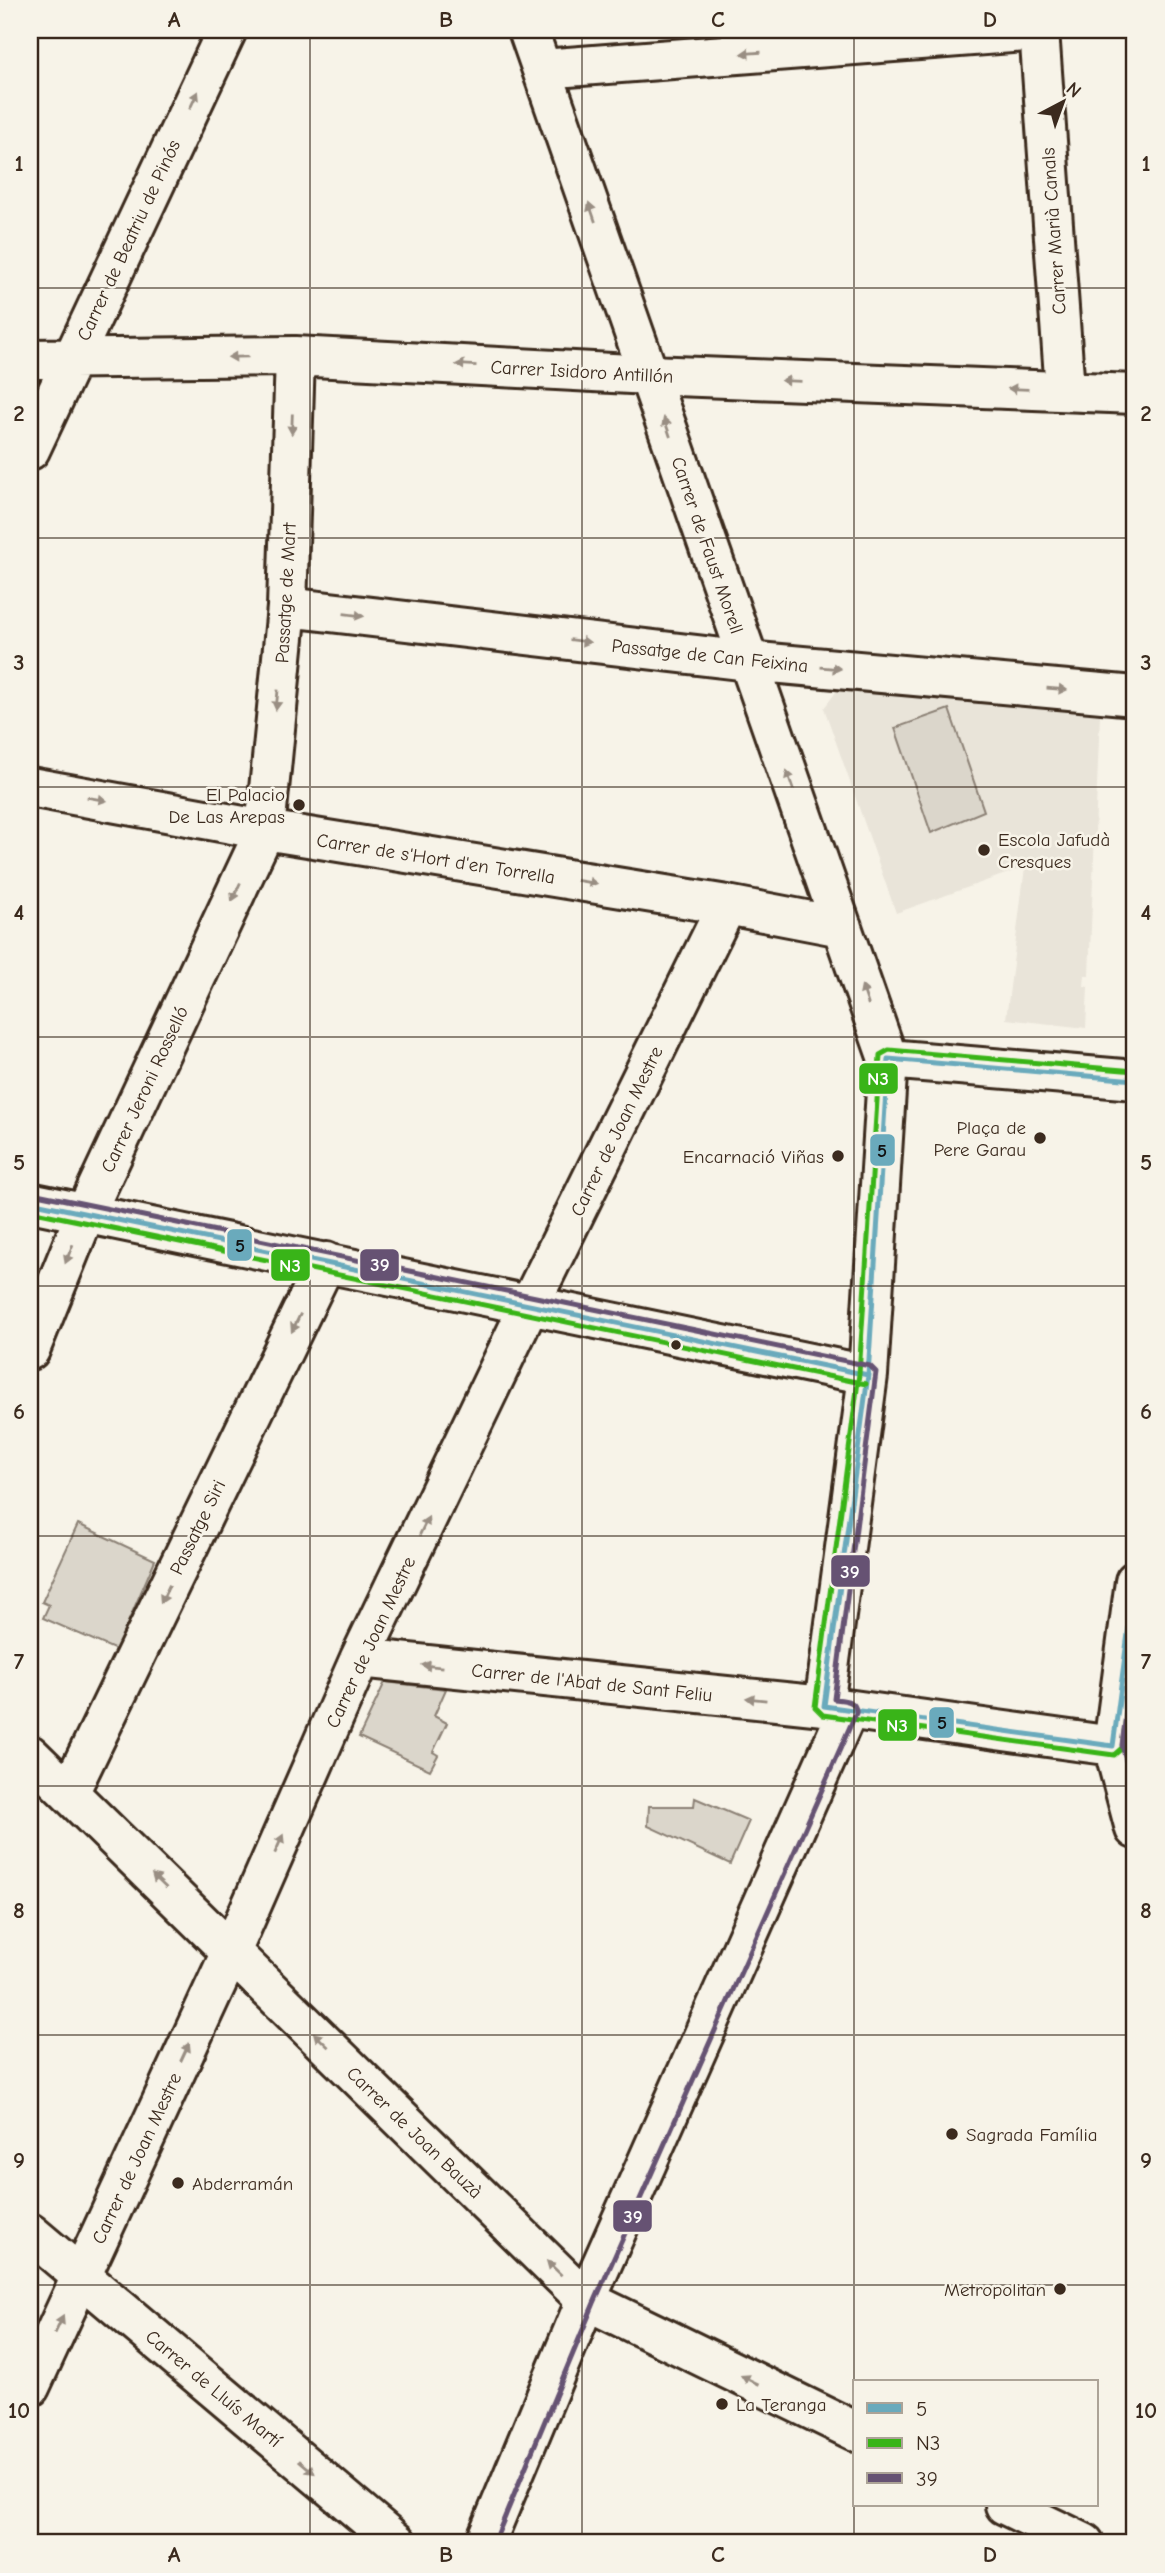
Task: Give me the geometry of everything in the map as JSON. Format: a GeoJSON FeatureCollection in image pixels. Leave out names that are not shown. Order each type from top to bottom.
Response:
{"type":"FeatureCollection","features":[{"type":"Feature","properties":{"kind":"street","name":"Carrer de Beatriu de Pinós"},"geometry":{"type":"LineString","coordinates":[[30,450],[227,30]]}},
{"type":"Feature","properties":{"kind":"street","name":"Carrer de Faust Morell"},"geometry":{"type":"LineString","coordinates":[[528,30],[888,1059]]}},
{"type":"Feature","properties":{"kind":"street"},"geometry":{"type":"LineString","coordinates":[[542,69],[1039,30]]}},
{"type":"Feature","properties":{"kind":"street","name":"Carrer Marià Canals"},"geometry":{"type":"LineString","coordinates":[[1039,30],[1065,391]]}},
{"type":"Feature","properties":{"kind":"street","name":"Carrer Isidoro Antillón"},"geometry":{"type":"LineString","coordinates":[[30,359],[295,356],[649,375],[1135,394]]}},
{"type":"Feature","properties":{"kind":"street","name":"Passatge de Mart"},"geometry":{"type":"LineString","coordinates":[[265,830],[286,607],[295,356]]}},
{"type":"Feature","properties":{"kind":"street","name":"Passatge de Can Feixina"},"geometry":{"type":"LineString","coordinates":[[286,607],[748,661],[1135,696]]}},
{"type":"Feature","properties":{"kind":"street","name":"Carrer de s'Hort d'en Torrella"},"geometry":{"type":"LineString","coordinates":[[30,787],[265,830],[727,905],[842,927]]}},
{"type":"Feature","properties":{"kind":"street","name":"Carrer Jeroni Rosselló"},"geometry":{"type":"LineString","coordinates":[[30,1350],[85,1214],[265,830]]}},
{"type":"Feature","properties":{"kind":"street","name":"Carrer de Joan Mestre"},"geometry":{"type":"LineString","coordinates":[[30,2387],[231,1952],[360,1658],[530,1304],[727,905]]}},
{"type":"Feature","properties":{"kind":"street"},"geometry":{"type":"LineString","coordinates":[[485,2543],[836,1708],[868,1375],[888,1059],[1135,1080]]}},
{"type":"Feature","properties":{"kind":"street"},"geometry":{"type":"LineString","coordinates":[[30,1202],[868,1375]]}},
{"type":"Feature","properties":{"kind":"street","name":"Passatge Siri"},"geometry":{"type":"LineString","coordinates":[[69,1793],[326,1262]]}},
{"type":"Feature","properties":{"kind":"street"},"geometry":{"type":"LineString","coordinates":[[1135,1581],[1124,1751],[1135,1829]]}},
{"type":"Feature","properties":{"kind":"street","name":"Carrer de l'Abat de Sant Feliu"},"geometry":{"type":"LineString","coordinates":[[360,1658],[836,1708]]}},
{"type":"Feature","properties":{"kind":"street"},"geometry":{"type":"LineString","coordinates":[[836,1708],[1124,1751]]}},
{"type":"Feature","properties":{"kind":"street","name":"Carrer de Joan Bauzà"},"geometry":{"type":"LineString","coordinates":[[30,1755],[586,2300],[853,2430]]}},
{"type":"Feature","properties":{"kind":"street","name":"Carrer de Lluís Martí"},"geometry":{"type":"LineString","coordinates":[[30,2233],[397,2543]]}},
{"type":"Feature","properties":{"kind":"street"},"geometry":{"type":"LineString","coordinates":[[1007,2506],[1084,2543]]}},
{"type":"Feature","properties":{"kind":"shaded area","name":"Escola Jafudà Cresques"},"geometry":{"type":"Polygon","coordinates":[[[839,688],[1100,715],[1089,975],[1085,975],[1084,986],[1088,987],[1086,1028],[1006,1019],[1025,867],[896,913],[824,708],[839,688]]]}},
{"type":"Feature","properties":{"kind":"shaded area"},"geometry":{"type":"Polygon","coordinates":[[[949,709],[984,811],[931,833],[895,728],[949,709]]]}},
{"type":"Feature","properties":{"kind":"shaded area"},"geometry":{"type":"Polygon","coordinates":[[[78,1524],[155,1560],[116,1650],[43,1618],[49,1605],[42,1602],[78,1524]]]}},
{"type":"Feature","properties":{"kind":"shaded area"},"geometry":{"type":"Polygon","coordinates":[[[385,1682],[446,1689],[434,1716],[447,1723],[433,1752],[438,1755],[430,1770],[359,1737],[385,1682]]]}},
{"type":"Feature","properties":{"kind":"shaded area"},"geometry":{"type":"Polygon","coordinates":[[[695,1798],[749,1821],[730,1864],[648,1826],[649,1806],[694,1806],[695,1798]]]}},
{"type":"Feature","properties":{"kind":"transit line","name":"N3"},"geometry":{"type":"LineString","coordinates":[[1135,1071],[889,1050],[880,1055],[859,1374],[815,1707],[823,1715],[1114,1755],[1122,1748],[1135,1645]]}},
{"type":"Feature","properties":{"kind":"transit line","name":"5"},"geometry":{"type":"LineString","coordinates":[[1135,1080],[888,1059],[868,1375],[824,1706],[1113,1746],[1135,1581]]}},
{"type":"Feature","properties":{"kind":"transit line","name":"39"},"geometry":{"type":"LineString","coordinates":[[32,1193],[870,1366],[876,1372],[834,1699],[852,1703],[856,1713],[594,2303],[494,2543]]}},
{"type":"Feature","properties":{"kind":"transit line","name":"5"},"geometry":{"type":"LineString","coordinates":[[30,1202],[868,1375]]}},
{"type":"Feature","properties":{"kind":"transit line","name":"N3"},"geometry":{"type":"LineString","coordinates":[[30,1211],[866,1384]]}},
{"type":"Feature","properties":{"kind":"transit line","name":"39"},"geometry":{"type":"LineString","coordinates":[[1135,1645],[1122,1745],[1135,1796]]}},
{"type":"Feature","properties":{"kind":"place","name":"El Palacio De Las Arepas"},"geometry":{"type":"Point","coordinates":[299,805]}},
{"type":"Feature","properties":{"kind":"place","name":"Escola Jafudà Cresques"},"geometry":{"type":"Point","coordinates":[984,850]}},
{"type":"Feature","properties":{"kind":"place","name":"Plaça de Pere Garau"},"geometry":{"type":"Point","coordinates":[1040,1138]}},
{"type":"Feature","properties":{"kind":"place","name":"Encarnació Viñas"},"geometry":{"type":"Point","coordinates":[838,1156]}},
{"type":"Feature","properties":{"kind":"place","name":"Sagrada Família"},"geometry":{"type":"Point","coordinates":[952,2134]}},
{"type":"Feature","properties":{"kind":"place","name":"Abderramán"},"geometry":{"type":"Point","coordinates":[178,2183]}},
{"type":"Feature","properties":{"kind":"place","name":"Metropolitan"},"geometry":{"type":"Point","coordinates":[1060,2289]}},
{"type":"Feature","properties":{"kind":"place","name":"La Teranga"},"geometry":{"type":"Point","coordinates":[722,2404]}}]}
